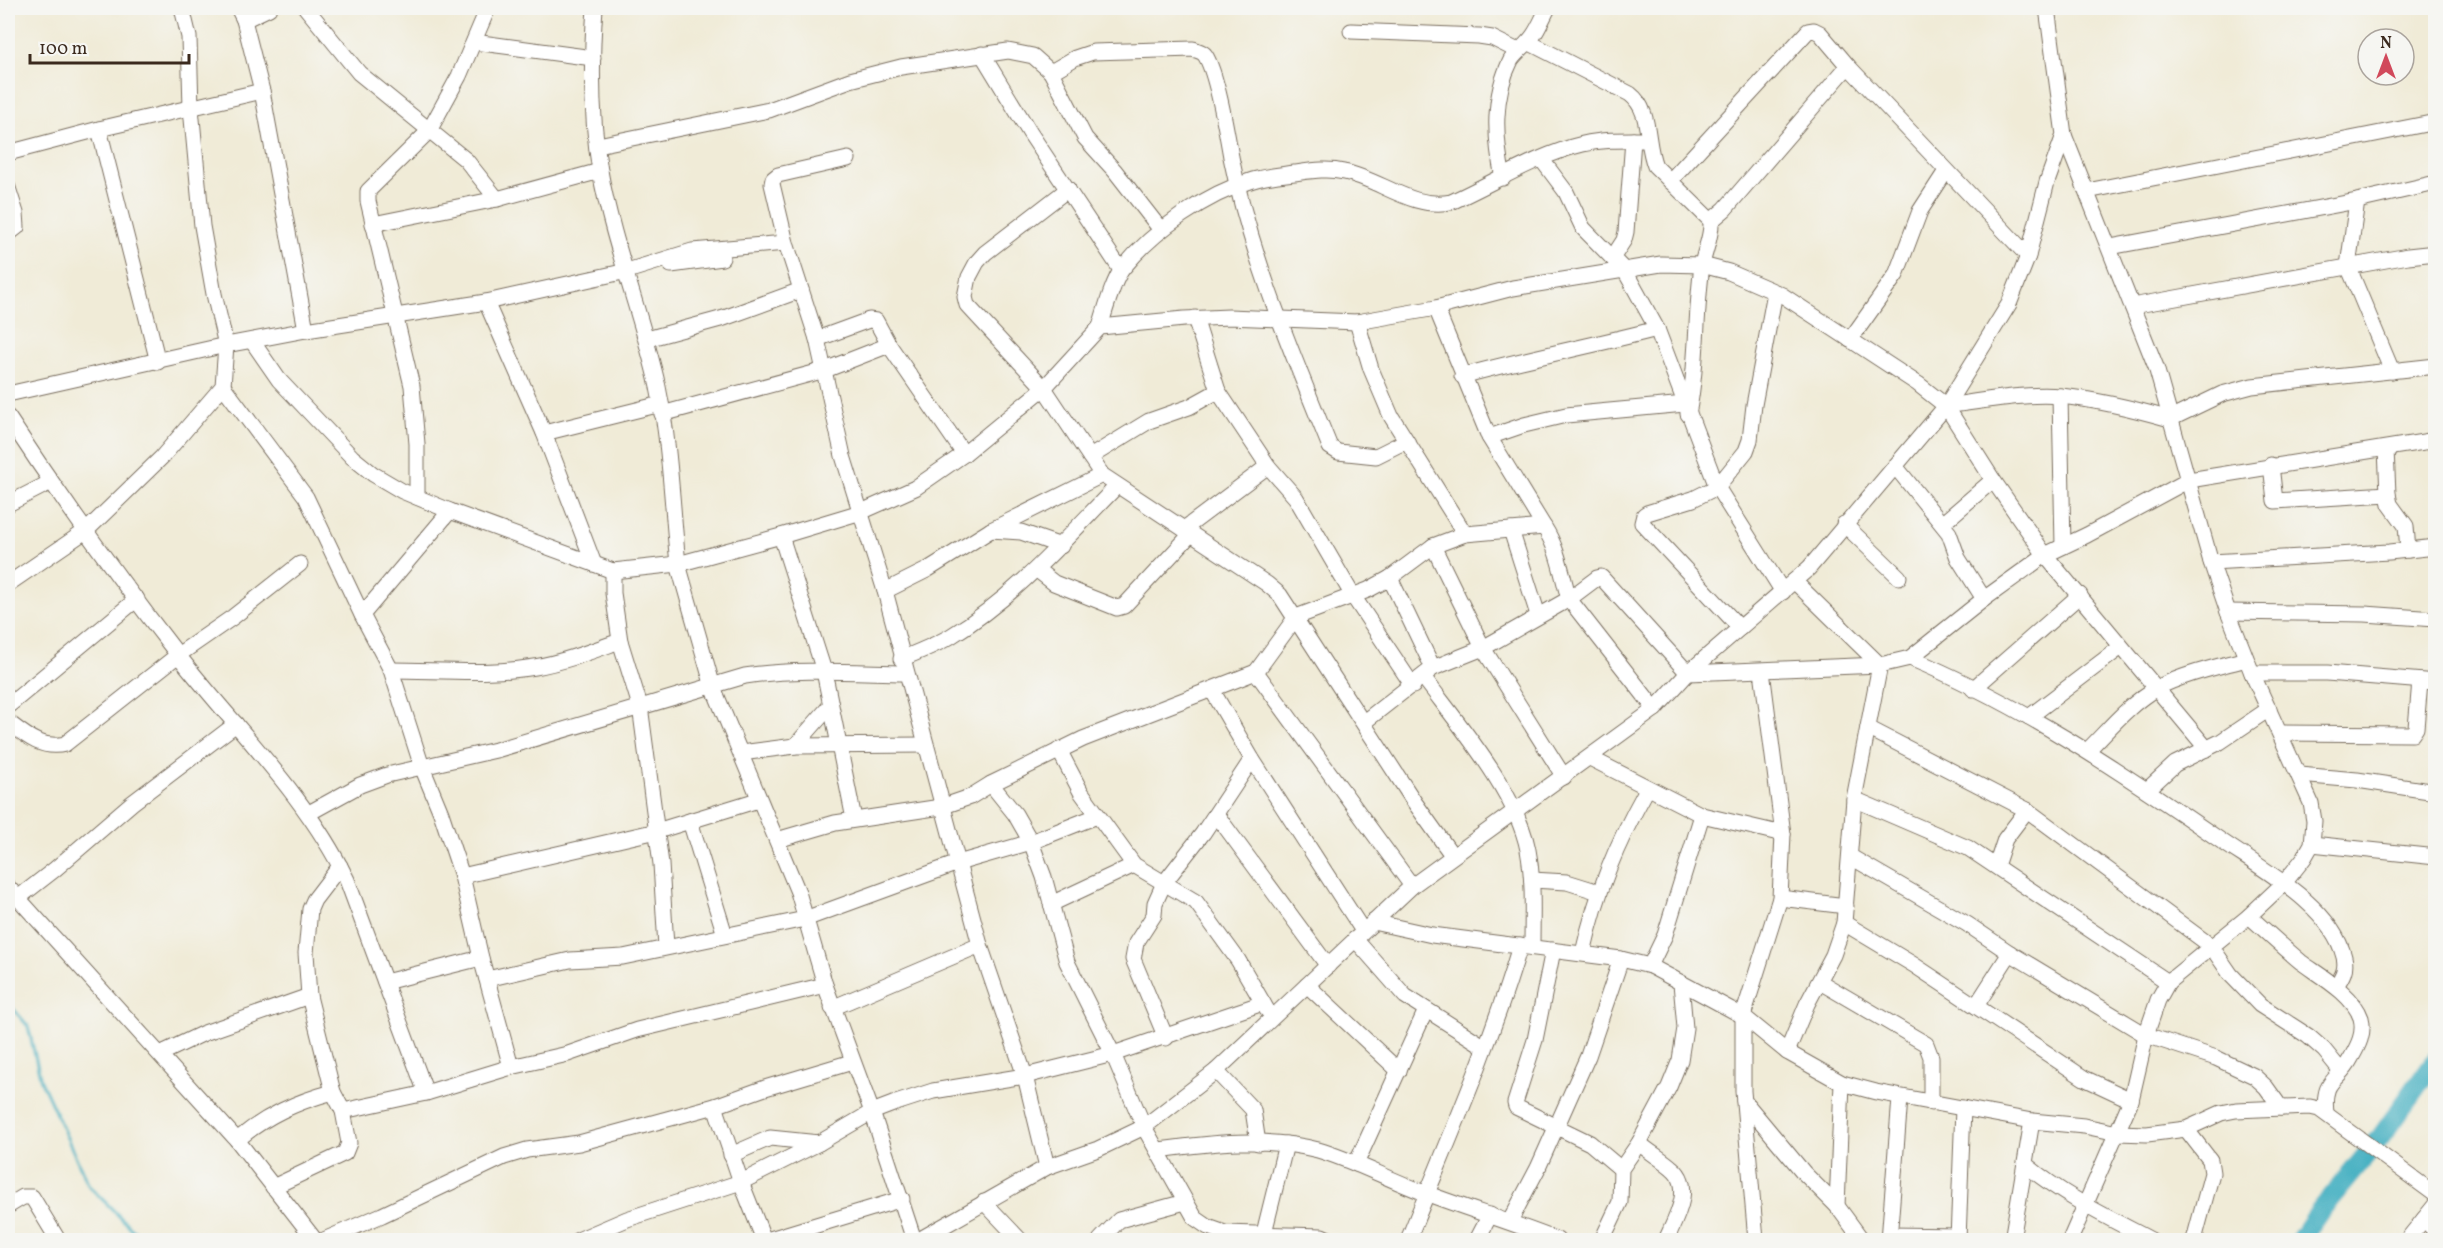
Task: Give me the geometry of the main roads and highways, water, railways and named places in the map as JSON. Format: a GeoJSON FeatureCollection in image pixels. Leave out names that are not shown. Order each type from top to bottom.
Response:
{"type":"FeatureCollection","features":[{"type":"Feature","properties":{"kind":"waterway"},"geometry":{"type":"LineString","coordinates":[[8,1003],[28,1026],[41,1081],[89,1186],[143,1240]]}},
{"type":"Feature","properties":{"kind":"waterway"},"geometry":{"type":"LineString","coordinates":[[2300,1240],[2320,1211],[2380,1138],[2436,1059]]}}]}
